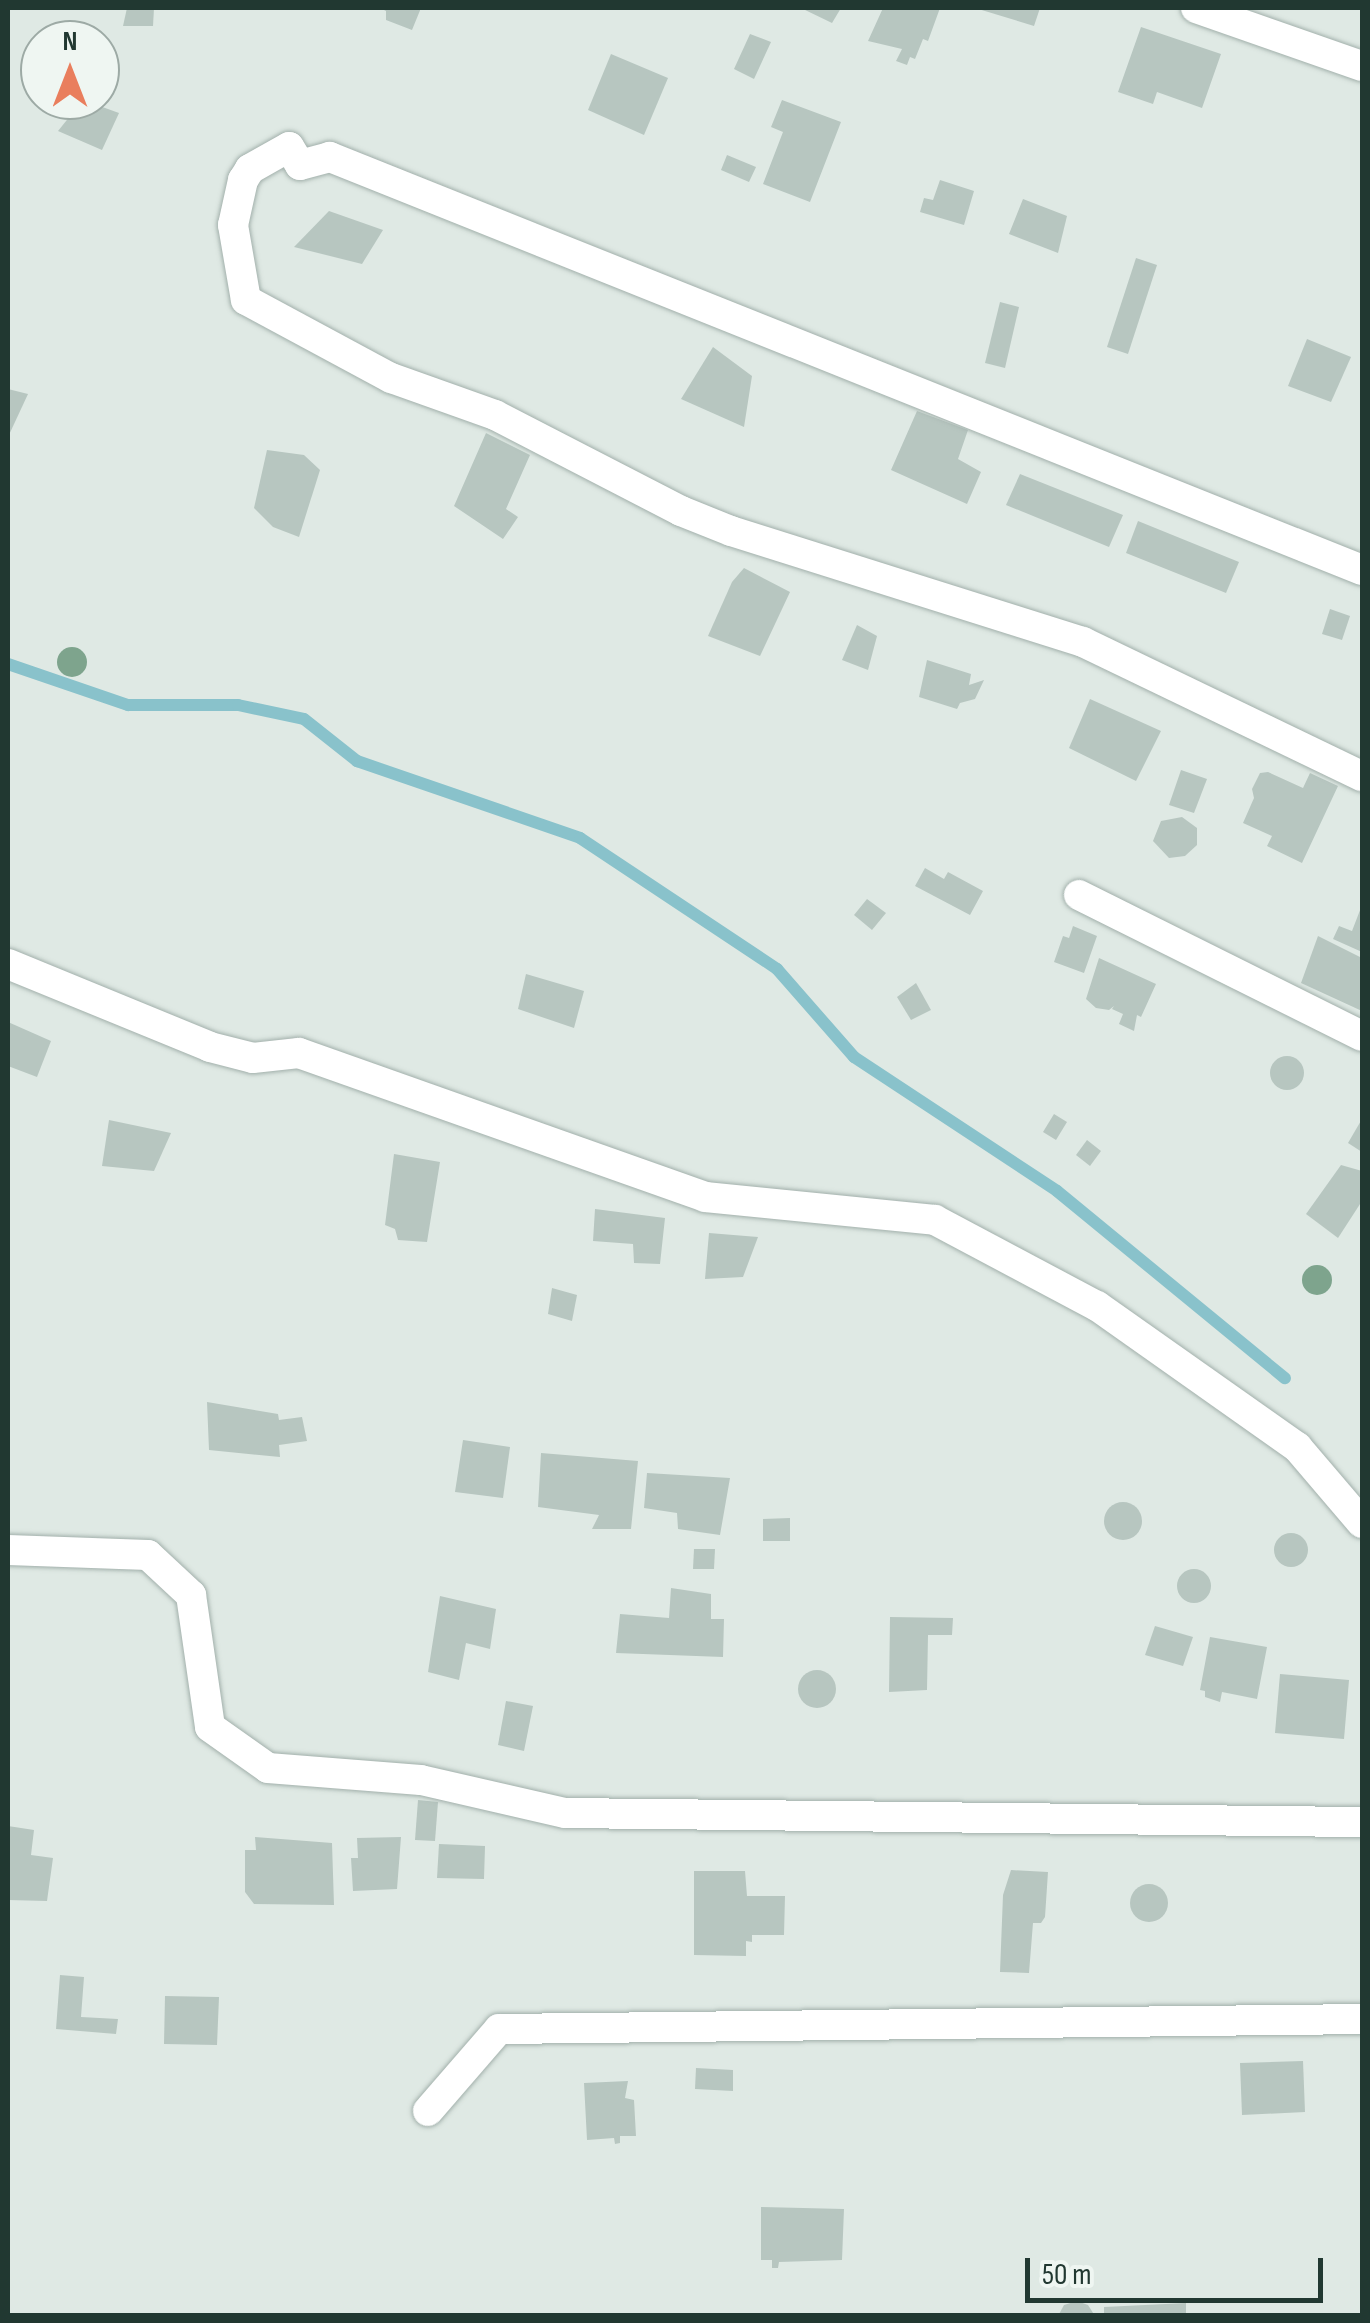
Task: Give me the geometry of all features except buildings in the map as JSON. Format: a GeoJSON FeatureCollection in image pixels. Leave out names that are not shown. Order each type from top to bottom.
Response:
{"type":"FeatureCollection","features":[{"type":"Feature","properties":{"kind":"street"},"geometry":{"type":"LineString","coordinates":[[1196,8],[1362,66]]}},
{"type":"Feature","properties":{"kind":"street"},"geometry":{"type":"LineString","coordinates":[[1362,570],[330,156],[300,165],[288,147],[250,168],[243,180],[232,225],[246,300],[375,370],[494,415],[714,524],[1083,642],[1362,776]]}},
{"type":"Feature","properties":{"kind":"street"},"geometry":{"type":"LineString","coordinates":[[1079,895],[1362,1036]]}},
{"type":"Feature","properties":{"kind":"street"},"geometry":{"type":"LineString","coordinates":[[8,964],[210,1047],[253,1058],[299,1053],[704,1197],[934,1220],[1097,1306],[1297,1447],[1362,1523]]}},
{"type":"Feature","properties":{"kind":"street"},"geometry":{"type":"LineString","coordinates":[[8,1550],[148,1554],[191,1595],[210,1727],[268,1768],[421,1780],[565,1813],[1362,1822]]}},
{"type":"Feature","properties":{"kind":"street"},"geometry":{"type":"LineString","coordinates":[[428,2111],[500,2028],[1362,2019]]}},
{"type":"Feature","properties":{"kind":"waterway"},"geometry":{"type":"LineString","coordinates":[[8,664],[128,705],[238,705],[304,719],[357,761],[580,838],[777,969],[854,1057],[1057,1191],[1285,1378]]}}]}
